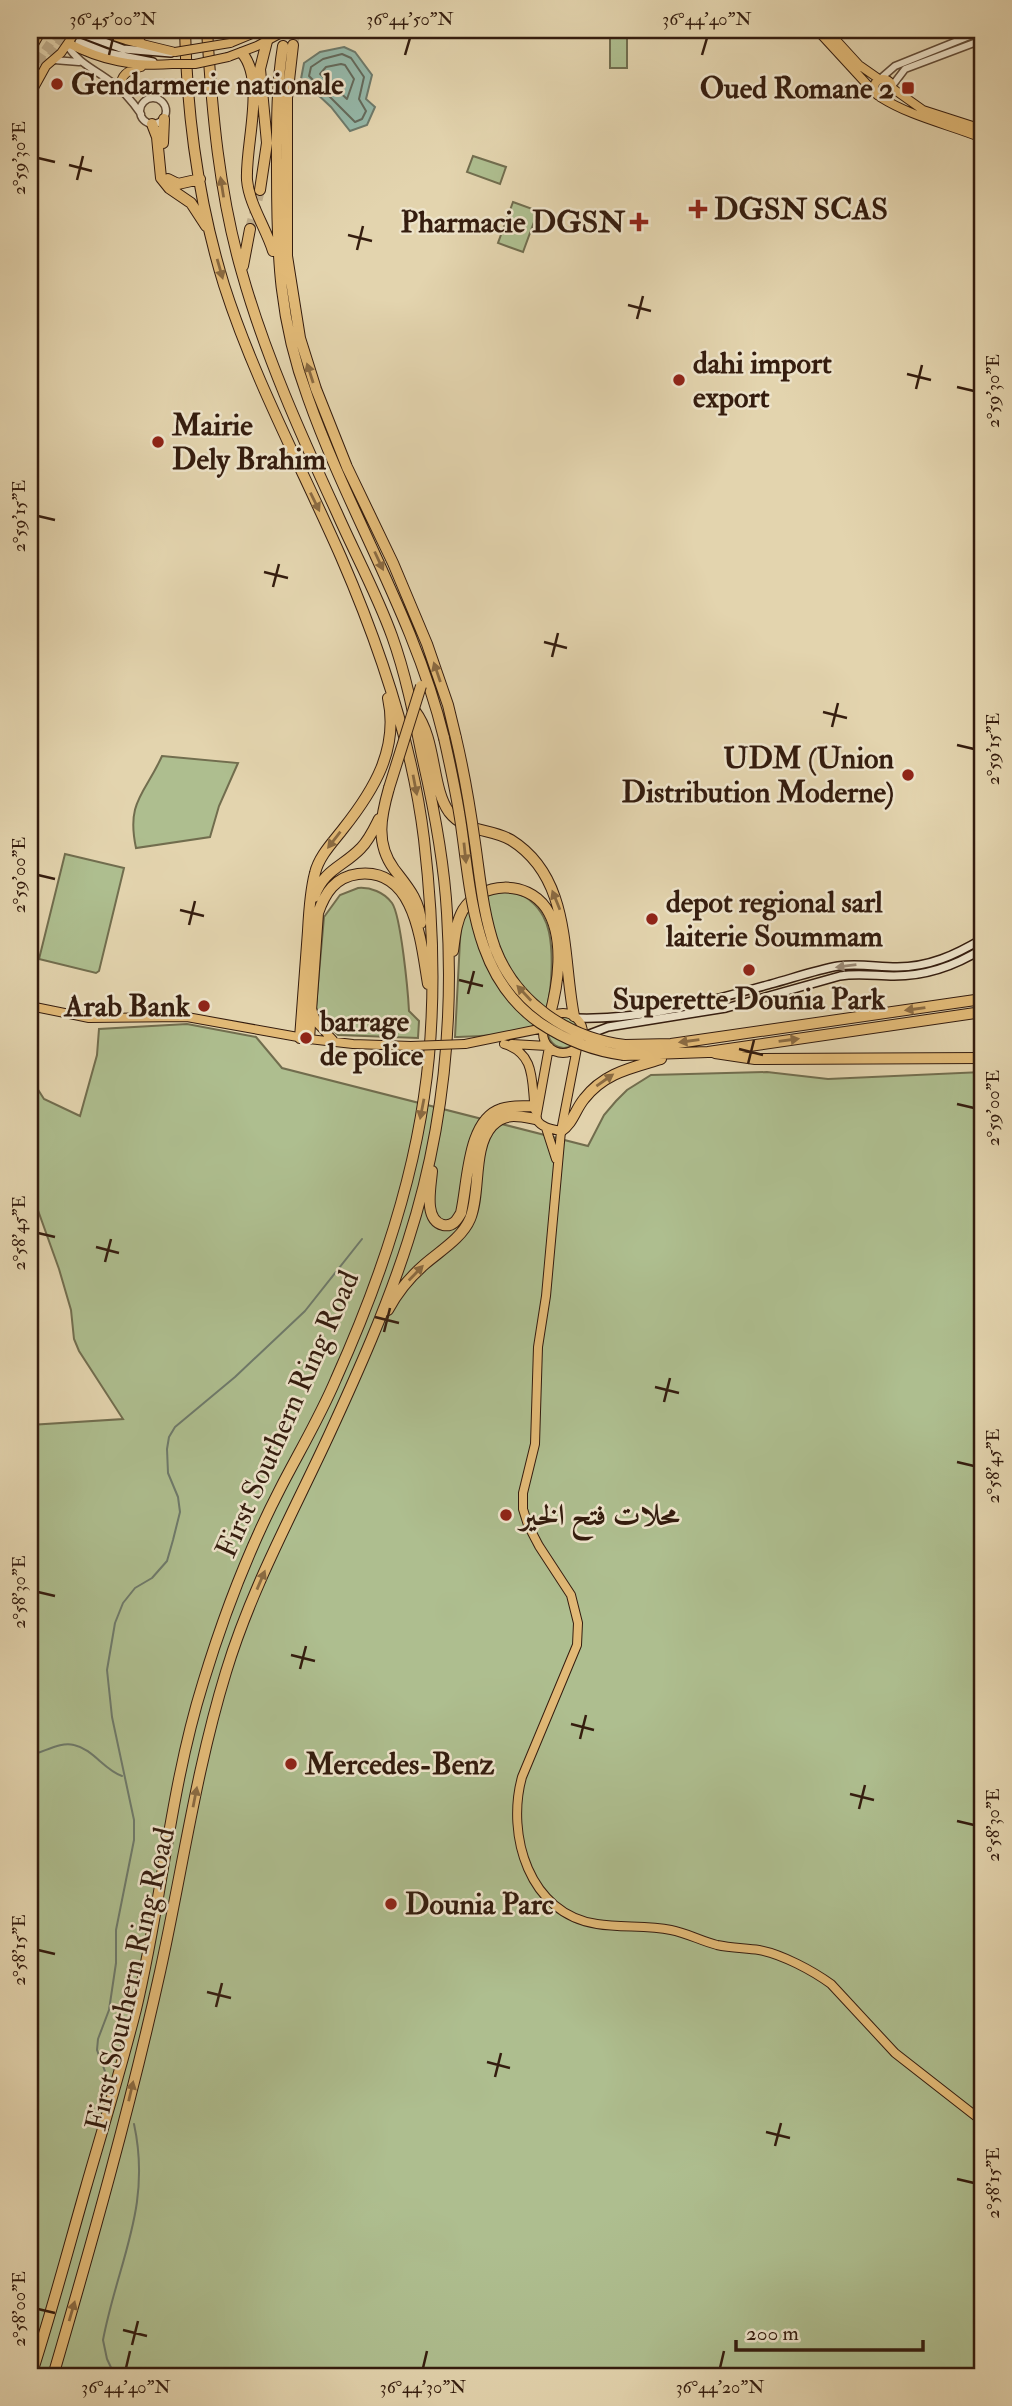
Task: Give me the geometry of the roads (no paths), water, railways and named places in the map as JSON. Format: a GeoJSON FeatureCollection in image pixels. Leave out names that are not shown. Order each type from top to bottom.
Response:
{"type":"FeatureCollection","features":[{"type":"Feature","properties":{"kind":"highway","name":"First Southern Ring Road"},"geometry":{"type":"LineString","coordinates":[[52,2376],[98,2223],[130,2098],[160,1973],[204,1751],[228,1666],[262,1577],[366,1350],[408,1242],[438,1117],[450,997],[447,912],[439,830],[412,706],[391,633],[287,400],[243,277],[219,166],[207,30]]}},
{"type":"Feature","properties":{"kind":"highway","name":"First Southern Ring Road"},"geometry":{"type":"LineString","coordinates":[[31,2376],[137,2006],[178,1784],[201,1688],[229,1604],[279,1490],[337,1378],[388,1247],[404,1192],[423,1106],[432,1006],[431,898],[423,833],[405,736],[384,666],[340,556],[293,458],[246,346],[226,289],[209,231],[200,179],[185,32]]}},
{"type":"Feature","properties":{"kind":"highway"},"geometry":{"type":"LineString","coordinates":[[260,190],[267,143],[260,69],[267,41]]}},
{"type":"Feature","properties":{"kind":"highway"},"geometry":{"type":"LineString","coordinates":[[982,999],[625,1050],[555,1021],[522,993],[496,949],[486,913],[464,774],[448,705],[404,588],[357,491],[327,419],[297,328],[289,282],[286,206],[288,46],[277,107],[276,244],[290,340],[308,399],[417,648],[435,703],[456,792],[479,935],[492,971],[519,1006],[554,1032],[587,1048],[673,1054],[708,1052],[982,1012]]}},
{"type":"Feature","properties":{"kind":"highway"},"geometry":{"type":"LineString","coordinates":[[242,53],[250,68],[252,90],[248,183],[268,233],[279,274]]}},
{"type":"Feature","properties":{"kind":"highway"},"geometry":{"type":"LineString","coordinates":[[164,119],[162,135],[166,176],[171,182],[178,184],[200,179]]}},
{"type":"Feature","properties":{"kind":"highway"},"geometry":{"type":"LineString","coordinates":[[152,124],[157,137],[161,178],[169,188],[191,203],[209,231]]}},
{"type":"Feature","properties":{"kind":"highway"},"geometry":{"type":"LineString","coordinates":[[243,277],[243,259],[250,229]]}},
{"type":"Feature","properties":{"kind":"highway"},"geometry":{"type":"LineString","coordinates":[[309,911],[322,881],[336,866],[360,849],[370,837],[382,812],[421,686],[417,648]]}},
{"type":"Feature","properties":{"kind":"highway"},"geometry":{"type":"LineString","coordinates":[[304,1038],[302,1014],[309,911],[315,871],[374,787],[384,765],[391,718],[384,666]]}},
{"type":"Feature","properties":{"kind":"highway"},"geometry":{"type":"LineString","coordinates":[[412,706],[425,726],[447,809],[467,826],[498,834],[519,845],[550,887],[562,918],[575,1017]]}},
{"type":"Feature","properties":{"kind":"highway"},"geometry":{"type":"LineString","coordinates":[[382,812],[382,840],[388,860],[418,904],[432,1006]]}},
{"type":"Feature","properties":{"kind":"highway"},"geometry":{"type":"LineString","coordinates":[[304,1038],[311,1006],[318,913],[323,898],[341,879],[365,874],[380,876],[390,882],[410,905],[422,948]]}},
{"type":"Feature","properties":{"kind":"highway"},"geometry":{"type":"LineString","coordinates":[[450,997],[453,947],[462,912],[469,902],[491,889],[519,889],[540,901],[554,928],[558,975],[555,999],[546,1023]]}},
{"type":"Feature","properties":{"kind":"highway"},"geometry":{"type":"LineString","coordinates":[[708,1052],[755,1059],[982,1058]]}},
{"type":"Feature","properties":{"kind":"highway"},"geometry":{"type":"LineString","coordinates":[[562,1131],[568,1126],[585,1097],[603,1080],[626,1068],[673,1054]]}},
{"type":"Feature","properties":{"kind":"highway"},"geometry":{"type":"LineString","coordinates":[[438,1117],[429,1199],[434,1219],[448,1226],[455,1223],[461,1213],[476,1133],[486,1119],[499,1109],[535,1113]]}},
{"type":"Feature","properties":{"kind":"highway"},"geometry":{"type":"LineString","coordinates":[[366,1350],[400,1290],[461,1233],[469,1222],[489,1129],[499,1119],[535,1113]]}},
{"type":"Feature","properties":{"kind":"main road"},"geometry":{"type":"LineString","coordinates":[[42,30],[31,58],[38,65],[46,66]]}},
{"type":"Feature","properties":{"kind":"main road"},"geometry":{"type":"LineString","coordinates":[[96,30],[176,52]]}},
{"type":"Feature","properties":{"kind":"main road"},"geometry":{"type":"LineString","coordinates":[[127,30],[147,45]]}},
{"type":"Feature","properties":{"kind":"main road"},"geometry":{"type":"LineString","coordinates":[[80,35],[123,49],[176,52],[230,43],[262,30]]}},
{"type":"Feature","properties":{"kind":"main road"},"geometry":{"type":"LineString","coordinates":[[124,92],[121,81],[124,75],[135,68],[195,64],[228,57],[242,53],[287,30]]}},
{"type":"Feature","properties":{"kind":"main road"},"geometry":{"type":"LineString","coordinates":[[817,30],[877,95],[918,117],[982,138]]}},
{"type":"Feature","properties":{"kind":"main road"},"geometry":{"type":"LineString","coordinates":[[827,30],[859,65],[880,79],[888,80],[892,87],[923,110],[982,129]]}},
{"type":"Feature","properties":{"kind":"main road"},"geometry":{"type":"LineString","coordinates":[[30,95],[46,66],[80,35]]}},
{"type":"Feature","properties":{"kind":"main road"},"geometry":{"type":"LineString","coordinates":[[80,35],[120,57],[172,64]]}},
{"type":"Feature","properties":{"kind":"main road"},"geometry":{"type":"LineString","coordinates":[[68,44],[104,59],[146,66]]}},
{"type":"Feature","properties":{"kind":"main road"},"geometry":{"type":"LineString","coordinates":[[877,95],[874,83],[880,79]]}},
{"type":"Feature","properties":{"kind":"main road"},"geometry":{"type":"LineString","coordinates":[[877,95],[887,97],[892,87]]}},
{"type":"Feature","properties":{"kind":"main road"},"geometry":{"type":"LineString","coordinates":[[30,1006],[99,1019],[187,1017],[285,1036],[336,1042],[411,1046],[465,1044],[546,1023],[561,1013],[575,1017],[617,1017],[655,1013],[704,1003],[840,966],[866,964],[905,967],[926,964],[954,954],[982,939]]}},
{"type":"Feature","properties":{"kind":"main road"},"geometry":{"type":"LineString","coordinates":[[583,1037],[608,1027],[726,1008],[840,976],[924,973],[961,962],[982,949]]}},
{"type":"Feature","properties":{"kind":"main road"},"geometry":{"type":"LineString","coordinates":[[311,1006],[322,1031],[336,1042]]}},
{"type":"Feature","properties":{"kind":"main road"},"geometry":{"type":"LineString","coordinates":[[285,1036],[302,1014]]}},
{"type":"Feature","properties":{"kind":"main road"},"geometry":{"type":"LineString","coordinates":[[575,1017],[583,1030],[583,1037],[577,1048],[562,1131],[546,1296],[538,1347],[535,1444],[523,1493],[523,1509],[540,1546],[571,1595],[578,1623],[577,1645],[517,1793],[518,1836],[532,1879],[543,1895],[560,1910],[576,1919],[595,1924],[671,1930],[717,1945],[762,1951],[805,1968],[831,1984],[895,2053],[982,2121]]}},
{"type":"Feature","properties":{"kind":"main road"},"geometry":{"type":"LineString","coordinates":[[535,1113],[548,1047],[543,1034],[546,1023]]}},
{"type":"Feature","properties":{"kind":"main road"},"geometry":{"type":"LineString","coordinates":[[481,1042],[548,1047],[566,1054],[577,1048]]}},
{"type":"Feature","properties":{"kind":"main road"},"geometry":{"type":"LineString","coordinates":[[504,1044],[521,1053],[529,1063],[535,1113],[540,1125],[562,1131]]}},
{"type":"Feature","properties":{"kind":"main road"},"geometry":{"type":"LineString","coordinates":[[546,1128],[558,1163]]}},
{"type":"Feature","properties":{"kind":"street"},"geometry":{"type":"LineString","coordinates":[[892,87],[904,66],[982,31]]}},
{"type":"Feature","properties":{"kind":"street"},"geometry":{"type":"LineString","coordinates":[[880,79],[889,69],[982,40]]}},
{"type":"Feature","properties":{"kind":"street"},"geometry":{"type":"LineString","coordinates":[[68,44],[81,63],[124,92],[148,100],[156,99],[164,104],[164,119],[152,124],[144,120],[124,92]]}},
{"type":"Feature","properties":{"kind":"street"},"geometry":{"type":"LineString","coordinates":[[54,60],[81,63]]}},
{"type":"Feature","properties":{"kind":"street"},"geometry":{"type":"LineString","coordinates":[[141,114],[141,107],[148,100]]}},
{"type":"Feature","properties":{"kind":"water"},"geometry":{"type":"Polygon","coordinates":[[[344,47],[355,52],[372,75],[366,99],[375,107],[367,125],[350,131],[331,107],[301,79],[304,63],[320,52],[344,47]]]}},
{"type":"Feature","properties":{"kind":"waterway"},"geometry":{"type":"LineString","coordinates":[[106,2074],[97,2050],[98,2039],[109,2010],[116,1963],[116,1930],[134,1840],[134,1820],[112,1717],[107,1670],[115,1623],[123,1603],[135,1588],[152,1578],[167,1561],[173,1540],[180,1512],[178,1497],[168,1473],[169,1437],[175,1427],[235,1377],[305,1311],[362,1239]]}},
{"type":"Feature","properties":{"kind":"waterway"},"geometry":{"type":"LineString","coordinates":[[30,1755],[57,1746],[74,1745],[81,1747],[122,1776]]}},
{"type":"Feature","properties":{"kind":"waterway"},"geometry":{"type":"LineString","coordinates":[[115,2376],[107,2359],[103,2340],[136,2208],[139,2182],[134,2124]]}},
{"type":"Feature","properties":{"kind":"tunnel"},"geometry":{"type":"LineString","coordinates":[[30,73],[59,30]]}},
{"type":"Feature","properties":{"kind":"tunnel"},"geometry":{"type":"LineString","coordinates":[[61,30],[79,42]]}},
{"type":"Feature","properties":{"kind":"tunnel"},"geometry":{"type":"LineString","coordinates":[[43,67],[69,30]]}},
{"type":"Feature","properties":{"kind":"tunnel"},"geometry":{"type":"LineString","coordinates":[[293,45],[296,30]]}},
{"type":"Feature","properties":{"kind":"tunnel"},"geometry":{"type":"LineString","coordinates":[[250,229],[260,190]]}},
{"type":"Feature","properties":{"kind":"place","name":"Gendarmerie nationale"},"geometry":{"type":"Point","coordinates":[57,84]}},
{"type":"Feature","properties":{"kind":"place","name":"Oued Romane 2"},"geometry":{"type":"Point","coordinates":[908,88]}},
{"type":"Feature","properties":{"kind":"place","name":"DGSN SCAS"},"geometry":{"type":"Point","coordinates":[698,209]}},
{"type":"Feature","properties":{"kind":"place","name":"Pharmacie DGSN"},"geometry":{"type":"Point","coordinates":[639,222]}},
{"type":"Feature","properties":{"kind":"place","name":"dahi import export"},"geometry":{"type":"Point","coordinates":[679,380]}},
{"type":"Feature","properties":{"kind":"place","name":"Mairie Dely Brahim"},"geometry":{"type":"Point","coordinates":[158,442]}},
{"type":"Feature","properties":{"kind":"place","name":"UDM (Union Distribution Moderne)"},"geometry":{"type":"Point","coordinates":[908,775]}},
{"type":"Feature","properties":{"kind":"place","name":"depot regional sarl laiterie Soummam"},"geometry":{"type":"Point","coordinates":[652,919]}},
{"type":"Feature","properties":{"kind":"place","name":"Superette Dounia Park"},"geometry":{"type":"Point","coordinates":[749,970]}},
{"type":"Feature","properties":{"kind":"place","name":"Arab Bank"},"geometry":{"type":"Point","coordinates":[204,1006]}},
{"type":"Feature","properties":{"kind":"place","name":"barrage de police"},"geometry":{"type":"Point","coordinates":[306,1038]}},
{"type":"Feature","properties":{"kind":"place","name":"محلات فتح الخير"},"geometry":{"type":"Point","coordinates":[506,1515]}},
{"type":"Feature","properties":{"kind":"place","name":"Mercedes-Benz"},"geometry":{"type":"Point","coordinates":[291,1764]}},
{"type":"Feature","properties":{"kind":"place","name":"Dounia Parc"},"geometry":{"type":"Point","coordinates":[391,1904]}}]}
